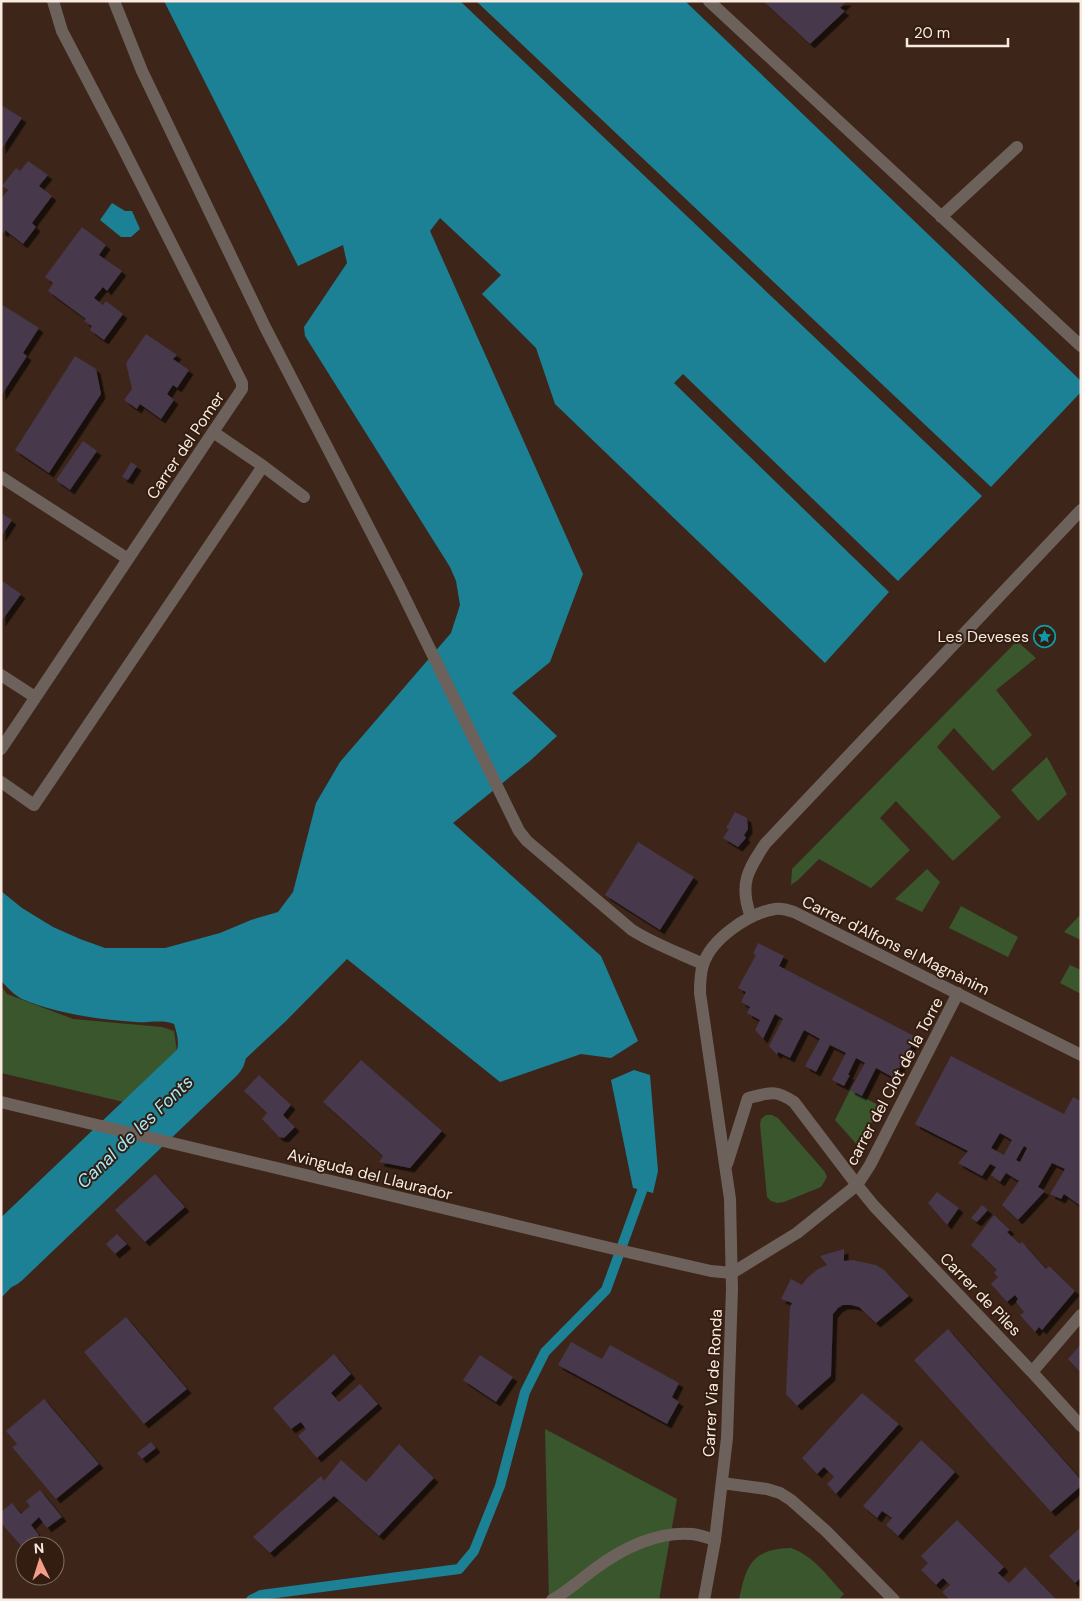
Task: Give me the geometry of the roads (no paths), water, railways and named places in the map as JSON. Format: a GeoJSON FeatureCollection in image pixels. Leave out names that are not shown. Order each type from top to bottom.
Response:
{"type":"FeatureCollection","features":[{"type":"Feature","properties":{"kind":"street","name":"Carrer del Pomer"},"geometry":{"type":"LineString","coordinates":[[1,749],[242,389],[240,377],[62,31],[53,1]]}},
{"type":"Feature","properties":{"kind":"street"},"geometry":{"type":"LineString","coordinates":[[114,1],[142,71],[265,327],[399,586],[520,831],[527,840],[632,930],[645,938],[703,964]]}},
{"type":"Feature","properties":{"kind":"street"},"geometry":{"type":"LineString","coordinates":[[709,1],[1081,346]]}},
{"type":"Feature","properties":{"kind":"street"},"geometry":{"type":"LineString","coordinates":[[941,217],[1017,147]]}},
{"type":"Feature","properties":{"kind":"street"},"geometry":{"type":"LineString","coordinates":[[214,432],[304,497]]}},
{"type":"Feature","properties":{"kind":"street"},"geometry":{"type":"LineString","coordinates":[[1,782],[34,805],[263,466]]}},
{"type":"Feature","properties":{"kind":"street"},"geometry":{"type":"LineString","coordinates":[[1,477],[128,559]]}},
{"type":"Feature","properties":{"kind":"street"},"geometry":{"type":"LineString","coordinates":[[751,917],[746,905],[745,885],[750,870],[765,844],[1081,510]]}},
{"type":"Feature","properties":{"kind":"street"},"geometry":{"type":"LineString","coordinates":[[1,675],[35,697]]}},
{"type":"Feature","properties":{"kind":"street","name":"Carrer d'Alfons el Magnànim"},"geometry":{"type":"LineString","coordinates":[[726,1167],[700,993],[700,979],[703,964],[708,954],[728,932],[751,917],[774,909],[794,912],[1081,1055]]}},
{"type":"Feature","properties":{"kind":"street","name":"carrer del Clot de la Torre"},"geometry":{"type":"LineString","coordinates":[[857,1185],[870,1165],[958,993]]}},
{"type":"Feature","properties":{"kind":"street","name":"Carrer de Piles"},"geometry":{"type":"LineString","coordinates":[[726,1167],[748,1098],[774,1092],[794,1102],[874,1206],[1081,1426]]}},
{"type":"Feature","properties":{"kind":"street","name":"Avinguda del Llaurador"},"geometry":{"type":"LineString","coordinates":[[1,1102],[635,1254],[711,1271],[732,1273]]}},
{"type":"Feature","properties":{"kind":"street","name":"Carrer Via de Ronda"},"geometry":{"type":"LineString","coordinates":[[704,1600],[715,1540],[727,1438],[732,1273],[730,1199],[726,1167]]}},
{"type":"Feature","properties":{"kind":"street"},"geometry":{"type":"LineString","coordinates":[[732,1273],[797,1233],[857,1185]]}},
{"type":"Feature","properties":{"kind":"street"},"geometry":{"type":"LineString","coordinates":[[1032,1372],[1081,1315]]}},
{"type":"Feature","properties":{"kind":"street"},"geometry":{"type":"LineString","coordinates":[[722,1483],[768,1489],[780,1493],[791,1500],[826,1531],[894,1600]]}},
{"type":"Feature","properties":{"kind":"street"},"geometry":{"type":"LineString","coordinates":[[552,1600],[598,1567],[636,1544],[677,1534],[694,1534],[715,1540]]}},
{"type":"Feature","properties":{"kind":"water"},"geometry":{"type":"Polygon","coordinates":[[[164,1],[460,1],[982,496],[898,581],[683,374],[674,383],[889,592],[825,663],[555,404],[536,348],[482,294],[501,275],[440,218],[430,231],[583,574],[550,662],[512,693],[557,736],[531,760],[453,823],[601,956],[638,1041],[611,1058],[581,1054],[500,1082],[347,959],[286,1021],[181,1119],[128,1103],[175,1057],[178,1041],[174,1024],[108,1020],[63,1012],[22,999],[1,981],[1,891],[22,908],[53,927],[105,948],[165,948],[220,933],[251,920],[278,912],[293,892],[316,803],[340,762],[451,633],[460,605],[456,581],[450,567],[305,336],[304,327],[347,263],[343,245],[298,266],[164,1]]]}},
{"type":"Feature","properties":{"kind":"water"},"geometry":{"type":"Polygon","coordinates":[[[476,1],[685,1],[1081,381],[1081,392],[991,487],[476,1]]]}},
{"type":"Feature","properties":{"kind":"water"},"geometry":{"type":"Polygon","coordinates":[[[112,203],[125,211],[132,211],[140,229],[131,237],[121,237],[100,220],[112,203]]]}},
{"type":"Feature","properties":{"kind":"water"},"geometry":{"type":"Polygon","coordinates":[[[634,1070],[650,1075],[658,1171],[653,1193],[633,1188],[611,1080],[634,1070]]]}},
{"type":"Feature","properties":{"kind":"water"},"geometry":{"type":"Polygon","coordinates":[[[76,1149],[133,1161],[1,1298],[1,1225],[76,1149]]]}},
{"type":"Feature","properties":{"kind":"waterway","name":"Canal de les Fonts"},"geometry":{"type":"LineString","coordinates":[[1,1259],[216,1054]]}},
{"type":"Feature","properties":{"kind":"waterway"},"geometry":{"type":"LineString","coordinates":[[251,1600],[261,1595],[459,1569],[474,1551],[500,1486],[525,1392],[545,1352],[606,1290],[642,1191]]}},
{"type":"Feature","properties":{"kind":"place","name":"Les Deveses"},"geometry":{"type":"Point","coordinates":[1045,636]}}]}
